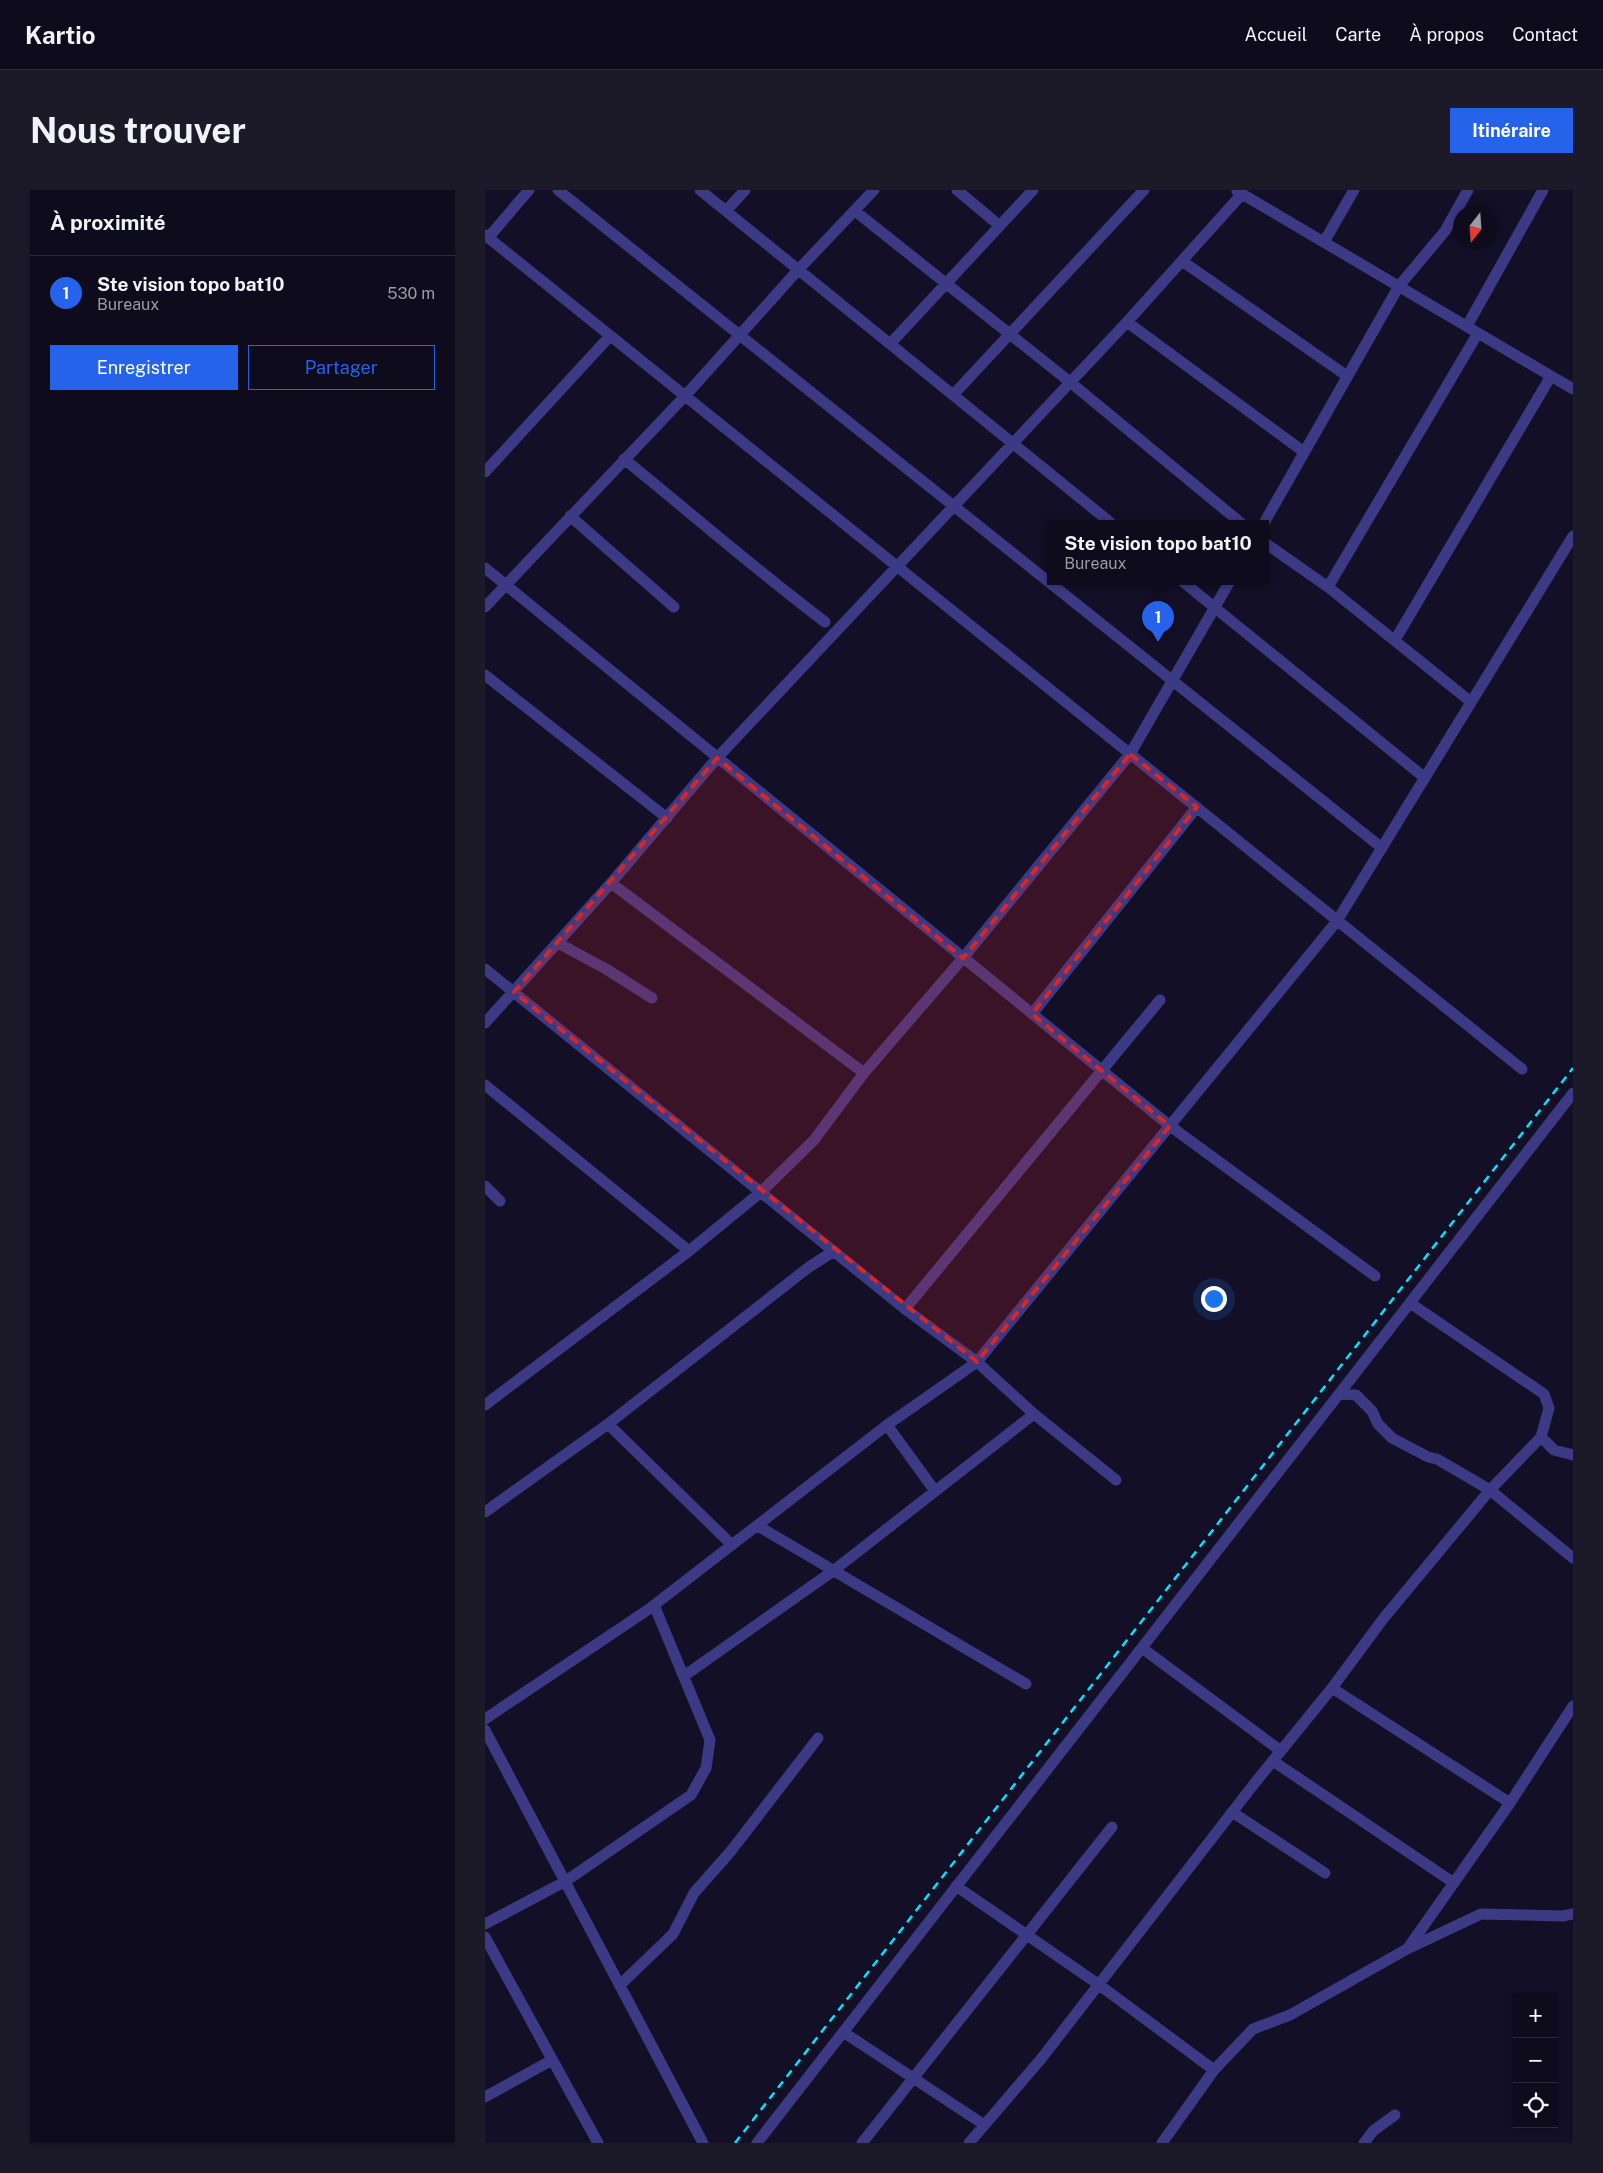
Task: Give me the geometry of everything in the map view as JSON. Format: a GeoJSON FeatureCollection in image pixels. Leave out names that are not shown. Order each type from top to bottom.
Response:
{"type":"FeatureCollection","features":[{"type":"Feature","properties":{"kind":"street"},"geometry":{"type":"LineString","coordinates":[[529,190],[487,236],[1522,1069]]}},
{"type":"Feature","properties":{"kind":"street"},"geometry":{"type":"LineString","coordinates":[[558,190],[1047,580]]}},
{"type":"Feature","properties":{"kind":"street"},"geometry":{"type":"LineString","coordinates":[[700,190],[1107,520]]}},
{"type":"Feature","properties":{"kind":"street"},"geometry":{"type":"LineString","coordinates":[[725,211],[745,190]]}},
{"type":"Feature","properties":{"kind":"street"},"geometry":{"type":"LineString","coordinates":[[485,607],[685,396],[798,270],[874,190]]}},
{"type":"Feature","properties":{"kind":"street"},"geometry":{"type":"LineString","coordinates":[[957,190],[1000,226]]}},
{"type":"Feature","properties":{"kind":"street"},"geometry":{"type":"LineString","coordinates":[[890,344],[1033,190]]}},
{"type":"Feature","properties":{"kind":"street"},"geometry":{"type":"LineString","coordinates":[[953,395],[1144,190]]}},
{"type":"Feature","properties":{"kind":"street"},"geometry":{"type":"LineString","coordinates":[[1324,242],[1354,190]]}},
{"type":"Feature","properties":{"kind":"street"},"geometry":{"type":"LineString","coordinates":[[1266,520],[1399,286],[1445,231],[1468,190]]}},
{"type":"Feature","properties":{"kind":"street"},"geometry":{"type":"LineString","coordinates":[[1467,326],[1543,190]]}},
{"type":"Feature","properties":{"kind":"street"},"geometry":{"type":"LineString","coordinates":[[485,1023],[558,943],[717,758],[1127,322],[1182,261],[1239,192],[1573,389]]}},
{"type":"Feature","properties":{"kind":"street"},"geometry":{"type":"LineString","coordinates":[[855,211],[1070,382],[1237,520]]}},
{"type":"Feature","properties":{"kind":"street"},"geometry":{"type":"LineString","coordinates":[[1182,261],[1347,376]]}},
{"type":"Feature","properties":{"kind":"street"},"geometry":{"type":"LineString","coordinates":[[1127,322],[1304,452]]}},
{"type":"Feature","properties":{"kind":"street"},"geometry":{"type":"LineString","coordinates":[[1328,587],[1477,333]]}},
{"type":"Feature","properties":{"kind":"street"},"geometry":{"type":"LineString","coordinates":[[485,472],[611,336]]}},
{"type":"Feature","properties":{"kind":"street"},"geometry":{"type":"LineString","coordinates":[[1395,640],[1551,376]]}},
{"type":"Feature","properties":{"kind":"street"},"geometry":{"type":"LineString","coordinates":[[624,459],[721,537],[755,568],[825,622]]}},
{"type":"Feature","properties":{"kind":"street"},"geometry":{"type":"LineString","coordinates":[[570,516],[674,607]]}},
{"type":"Feature","properties":{"kind":"street"},"geometry":{"type":"LineString","coordinates":[[485,1719],[654,1605],[887,1425],[977,1362],[1337,921],[1573,536]]}},
{"type":"Feature","properties":{"kind":"street"},"geometry":{"type":"LineString","coordinates":[[1269,546],[1328,587],[1471,702]]}},
{"type":"Feature","properties":{"kind":"street"},"geometry":{"type":"LineString","coordinates":[[485,568],[1170,1126],[1375,1276]]}},
{"type":"Feature","properties":{"kind":"street"},"geometry":{"type":"LineString","coordinates":[[1054,585],[1382,848]]}},
{"type":"Feature","properties":{"kind":"street"},"geometry":{"type":"LineString","coordinates":[[1187,585],[1425,778]]}},
{"type":"Feature","properties":{"kind":"street"},"geometry":{"type":"LineString","coordinates":[[485,1405],[689,1251],[761,1192],[814,1140],[864,1073],[963,958],[1130,754],[1227,585]]}},
{"type":"Feature","properties":{"kind":"street"},"geometry":{"type":"LineString","coordinates":[[485,675],[667,818]]}},
{"type":"Feature","properties":{"kind":"street"},"geometry":{"type":"LineString","coordinates":[[1032,1014],[1197,808]]}},
{"type":"Feature","properties":{"kind":"street"},"geometry":{"type":"LineString","coordinates":[[611,882],[864,1073]]}},
{"type":"Feature","properties":{"kind":"street"},"geometry":{"type":"LineString","coordinates":[[558,943],[606,969],[652,998]]}},
{"type":"Feature","properties":{"kind":"street"},"geometry":{"type":"LineString","coordinates":[[485,969],[905,1309],[977,1362],[1034,1414],[1115,1480]]}},
{"type":"Feature","properties":{"kind":"street"},"geometry":{"type":"LineString","coordinates":[[905,1309],[1160,1000]]}},
{"type":"Feature","properties":{"kind":"street"},"geometry":{"type":"LineString","coordinates":[[485,1085],[689,1251]]}},
{"type":"Feature","properties":{"kind":"street"},"geometry":{"type":"LineString","coordinates":[[757,2143],[1573,1094]]}},
{"type":"Feature","properties":{"kind":"street"},"geometry":{"type":"LineString","coordinates":[[485,1186],[500,1201]]}},
{"type":"Feature","properties":{"kind":"street"},"geometry":{"type":"LineString","coordinates":[[485,1512],[608,1424],[809,1267],[834,1252]]}},
{"type":"Feature","properties":{"kind":"street"},"geometry":{"type":"LineString","coordinates":[[969,2143],[983,2124],[1041,2059],[1232,1812],[1332,1688],[1383,1619],[1490,1490],[1541,1437],[1549,1408],[1544,1394],[1410,1303]]}},
{"type":"Feature","properties":{"kind":"street"},"geometry":{"type":"LineString","coordinates":[[1340,1394],[1356,1395],[1372,1411],[1378,1424],[1393,1438],[1428,1457],[1437,1459],[1490,1490],[1573,1558]]}},
{"type":"Feature","properties":{"kind":"street"},"geometry":{"type":"LineString","coordinates":[[683,1676],[833,1571],[1034,1414]]}},
{"type":"Feature","properties":{"kind":"street"},"geometry":{"type":"LineString","coordinates":[[608,1424],[731,1544]]}},
{"type":"Feature","properties":{"kind":"street"},"geometry":{"type":"LineString","coordinates":[[887,1425],[935,1491]]}},
{"type":"Feature","properties":{"kind":"street"},"geometry":{"type":"LineString","coordinates":[[1541,1437],[1554,1450],[1573,1455]]}},
{"type":"Feature","properties":{"kind":"street"},"geometry":{"type":"LineString","coordinates":[[758,1526],[1026,1684]]}},
{"type":"Feature","properties":{"kind":"street"},"geometry":{"type":"LineString","coordinates":[[485,1924],[566,1881],[691,1796],[706,1768],[710,1740],[654,1605]]}},
{"type":"Feature","properties":{"kind":"street"},"geometry":{"type":"LineString","coordinates":[[1142,1648],[1281,1750]]}},
{"type":"Feature","properties":{"kind":"street"},"geometry":{"type":"LineString","coordinates":[[1332,1688],[1510,1803]]}},
{"type":"Feature","properties":{"kind":"street"},"geometry":{"type":"LineString","coordinates":[[1407,1950],[1510,1803],[1573,1706]]}},
{"type":"Feature","properties":{"kind":"street"},"geometry":{"type":"LineString","coordinates":[[485,1730],[703,2143]]}},
{"type":"Feature","properties":{"kind":"street"},"geometry":{"type":"LineString","coordinates":[[620,1985],[673,1934],[694,1893],[731,1850],[818,1738]]}},
{"type":"Feature","properties":{"kind":"street"},"geometry":{"type":"LineString","coordinates":[[1273,1760],[1454,1883]]}},
{"type":"Feature","properties":{"kind":"street"},"geometry":{"type":"LineString","coordinates":[[1232,1812],[1325,1873]]}},
{"type":"Feature","properties":{"kind":"street"},"geometry":{"type":"LineString","coordinates":[[862,2143],[912,2077],[1112,1827]]}},
{"type":"Feature","properties":{"kind":"street"},"geometry":{"type":"LineString","coordinates":[[957,1886],[1098,1984],[1214,2070]]}},
{"type":"Feature","properties":{"kind":"street"},"geometry":{"type":"LineString","coordinates":[[1163,2143],[1214,2070],[1253,2029],[1290,2014],[1407,1950],[1481,1914],[1563,1916],[1573,1914]]}},
{"type":"Feature","properties":{"kind":"street"},"geometry":{"type":"LineString","coordinates":[[485,1937],[598,2143]]}},
{"type":"Feature","properties":{"kind":"street"},"geometry":{"type":"LineString","coordinates":[[843,2032],[983,2124]]}},
{"type":"Feature","properties":{"kind":"street"},"geometry":{"type":"LineString","coordinates":[[485,2097],[552,2060]]}},
{"type":"Feature","properties":{"kind":"street"},"geometry":{"type":"LineString","coordinates":[[1364,2143],[1373,2131],[1395,2115]]}},
{"type":"Feature","properties":{"kind":"highlighted area"},"geometry":{"type":"Polygon","coordinates":[[[1130,754],[1197,807],[1032,1014],[1170,1126],[977,1362],[514,992],[717,758],[963,958],[1130,754]]]}},
{"type":"Feature","properties":{"kind":"railway"},"geometry":{"type":"LineString","coordinates":[[735,2143],[1573,1068]]}},
{"type":"Feature","properties":{"kind":"place","name":"Ste vision topo bat10"},"geometry":{"type":"Point","coordinates":[1158,642]}}]}
